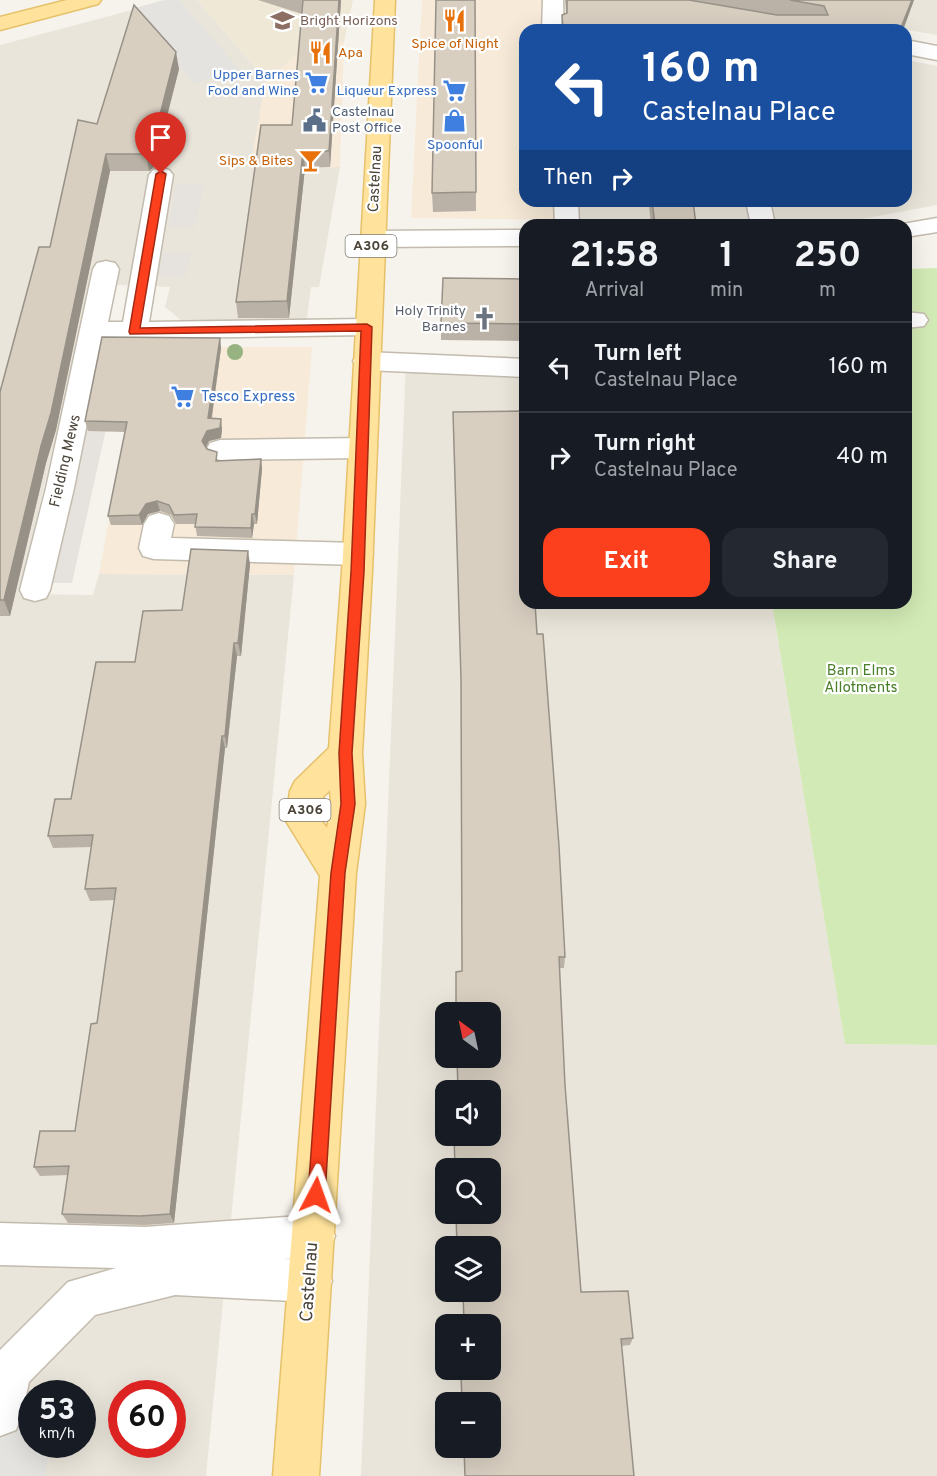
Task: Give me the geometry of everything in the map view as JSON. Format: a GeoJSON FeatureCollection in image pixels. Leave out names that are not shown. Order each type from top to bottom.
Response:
{"type":"FeatureCollection","features":[{"type":"Feature","properties":{"kind":"main road"},"geometry":{"type":"LineString","coordinates":[[0,24],[91,0]]}},
{"type":"Feature","properties":{"kind":"main road","name":"Castelnau"},"geometry":{"type":"LineString","coordinates":[[296,1476],[338,873],[348,804],[345,753],[358,554],[367,327],[377,194],[378,118],[385,0]]}},
{"type":"Feature","properties":{"kind":"street"},"geometry":{"type":"LineString","coordinates":[[553,0],[553,24]]}},
{"type":"Feature","properties":{"kind":"street"},"geometry":{"type":"LineString","coordinates":[[912,48],[937,53]]}},
{"type":"Feature","properties":{"kind":"street"},"geometry":{"type":"LineString","coordinates":[[161,174],[115,331],[367,327]]}},
{"type":"Feature","properties":{"kind":"street"},"geometry":{"type":"LineString","coordinates":[[912,229],[937,225]]}},
{"type":"Feature","properties":{"kind":"street"},"geometry":{"type":"LineString","coordinates":[[372,239],[519,238]]}},
{"type":"Feature","properties":{"kind":"street","name":"Fielding Mews"},"geometry":{"type":"LineString","coordinates":[[35,590],[115,331],[106,269]]}},
{"type":"Feature","properties":{"kind":"street"},"geometry":{"type":"LineString","coordinates":[[366,361],[519,368]]}},
{"type":"Feature","properties":{"kind":"street"},"geometry":{"type":"LineString","coordinates":[[220,450],[363,448]]}},
{"type":"Feature","properties":{"kind":"street"},"geometry":{"type":"LineString","coordinates":[[250,469],[270,449]]}},
{"type":"Feature","properties":{"kind":"street"},"geometry":{"type":"LineString","coordinates":[[159,524],[154,548],[198,536],[241,537],[358,554]]}},
{"type":"Feature","properties":{"kind":"street"},"geometry":{"type":"LineString","coordinates":[[0,1244],[145,1248],[314,1236]]}},
{"type":"Feature","properties":{"kind":"street"},"geometry":{"type":"LineString","coordinates":[[0,1414],[10,1371],[83,1297],[175,1274],[311,1281]]}},
{"type":"Feature","properties":{"kind":"shaded area"},"geometry":{"type":"Polygon","coordinates":[[[164,0],[179,0],[240,70],[193,83],[132,9],[164,0]]]}},
{"type":"Feature","properties":{"kind":"shaded area"},"geometry":{"type":"Polygon","coordinates":[[[170,0],[197,0],[266,80],[250,168],[340,167],[319,287],[311,287],[307,319],[302,322],[182,321],[165,307],[170,287],[91,284],[19,594],[93,595],[99,574],[294,575],[206,1476],[0,1476],[0,45],[170,0]]]}},
{"type":"Feature","properties":{"kind":"shaded area","name":"Bright Horizons"},"geometry":{"type":"Polygon","coordinates":[[[197,0],[353,0],[344,42],[312,42],[266,80],[197,0]]]}},
{"type":"Feature","properties":{"kind":"shaded area"},"geometry":{"type":"Polygon","coordinates":[[[422,0],[554,0],[559,24],[519,24],[519,207],[571,207],[572,219],[411,218],[422,0]]]}},
{"type":"Feature","properties":{"kind":"shaded area"},"geometry":{"type":"Polygon","coordinates":[[[733,0],[937,0],[937,35],[912,31],[912,24],[873,24],[733,0]]]}},
{"type":"Feature","properties":{"kind":"shaded area"},"geometry":{"type":"Polygon","coordinates":[[[312,42],[344,42],[340,167],[250,168],[266,80],[312,42]]]}},
{"type":"Feature","properties":{"kind":"shaded area"},"geometry":{"type":"Polygon","coordinates":[[[912,61],[937,66],[937,205],[861,219],[572,219],[571,207],[912,207],[912,61]]]}},
{"type":"Feature","properties":{"kind":"shaded area"},"geometry":{"type":"Polygon","coordinates":[[[176,184],[204,184],[195,227],[168,226],[176,184]]]}},
{"type":"Feature","properties":{"kind":"shaded area"},"geometry":{"type":"Polygon","coordinates":[[[163,253],[191,253],[185,277],[158,276],[163,253]]]}},
{"type":"Feature","properties":{"kind":"shaded area"},"geometry":{"type":"Polygon","coordinates":[[[141,347],[312,347],[294,575],[99,574],[141,347]]]}},
{"type":"Feature","properties":{"kind":"shaded area"},"geometry":{"type":"Polygon","coordinates":[[[96,351],[123,352],[72,583],[42,583],[96,351]]]}},
{"type":"Feature","properties":{"kind":"shaded area"},"geometry":{"type":"Polygon","coordinates":[[[406,360],[519,361],[519,609],[773,609],[845,1044],[937,1045],[937,1476],[361,1476],[406,360]]]}},
{"type":"Feature","properties":{"kind":"shaded area"},"geometry":{"type":"Polygon","coordinates":[[[18,1411],[18,1458],[48,1458],[45,1476],[0,1476],[0,1418],[18,1411]]]}},
{"type":"Feature","properties":{"kind":"green space","name":"Barn Elms Allotments"},"geometry":{"type":"Polygon","coordinates":[[[937,268],[937,1045],[845,1044],[773,609],[912,609],[912,269],[937,268]]]}},
{"type":"Feature","properties":{"kind":"building"},"geometry":{"type":"Polygon","coordinates":[[[303,0],[339,0],[329,151],[303,151],[287,301],[236,302],[261,125],[292,125],[303,0]]]}},
{"type":"Feature","properties":{"kind":"building"},"geometry":{"type":"Polygon","coordinates":[[[436,0],[475,0],[476,192],[432,193],[436,0]]]}},
{"type":"Feature","properties":{"kind":"building"},"geometry":{"type":"Polygon","coordinates":[[[567,0],[689,0],[777,15],[828,15],[824,6],[790,0],[912,0],[902,24],[563,24],[562,15],[567,13],[567,0]]]}},
{"type":"Feature","properties":{"kind":"building"},"geometry":{"type":"Polygon","coordinates":[[[134,5],[176,52],[151,150],[146,154],[106,154],[51,413],[4,600],[0,600],[0,392],[39,247],[50,247],[78,120],[97,124],[134,5]]]}},
{"type":"Feature","properties":{"kind":"building"},"geometry":{"type":"Polygon","coordinates":[[[653,207],[694,207],[695,219],[654,219],[653,207]]]}},
{"type":"Feature","properties":{"kind":"building"},"geometry":{"type":"Polygon","coordinates":[[[443,278],[519,279],[519,324],[441,323],[443,278]]]}},
{"type":"Feature","properties":{"kind":"building"},"geometry":{"type":"Polygon","coordinates":[[[102,337],[220,338],[208,418],[221,419],[220,428],[207,431],[202,441],[207,449],[217,452],[216,461],[261,459],[255,514],[252,514],[251,528],[195,527],[197,514],[174,515],[169,505],[157,501],[146,504],[139,515],[108,516],[127,422],[85,421],[102,337]]]}},
{"type":"Feature","properties":{"kind":"building"},"geometry":{"type":"Polygon","coordinates":[[[519,411],[519,609],[535,609],[537,634],[543,634],[565,957],[559,957],[565,1085],[581,1292],[628,1291],[633,1338],[621,1339],[634,1476],[465,1476],[464,1458],[501,1458],[501,1392],[462,1392],[461,1380],[501,1380],[501,1314],[464,1314],[463,1302],[501,1302],[501,1236],[457,1236],[456,1224],[501,1224],[501,1158],[455,1158],[454,1146],[501,1146],[501,1080],[458,1080],[457,1068],[501,1068],[501,1002],[456,1002],[456,972],[462,971],[461,679],[453,412],[519,411]]]}},
{"type":"Feature","properties":{"kind":"building"},"geometry":{"type":"Polygon","coordinates":[[[191,549],[248,551],[238,643],[234,643],[225,736],[222,736],[170,1214],[140,1216],[62,1214],[69,1166],[34,1167],[40,1131],[75,1131],[91,1024],[97,1023],[116,888],[85,889],[93,835],[48,836],[55,799],[71,799],[96,662],[135,662],[143,611],[182,610],[191,549]]]}},
{"type":"Feature","properties":{"kind":"place","name":"Spice of Night"},"geometry":{"type":"Point","coordinates":[455,20]}},
{"type":"Feature","properties":{"kind":"place","name":"Bright Horizons"},"geometry":{"type":"Point","coordinates":[282,21]}},
{"type":"Feature","properties":{"kind":"place","name":"Apa"},"geometry":{"type":"Point","coordinates":[320,53]}},
{"type":"Feature","properties":{"kind":"place","name":"Upper Barnes Food and Wine"},"geometry":{"type":"Point","coordinates":[317,83]}},
{"type":"Feature","properties":{"kind":"place","name":"Liqueur Express"},"geometry":{"type":"Point","coordinates":[455,91]}},
{"type":"Feature","properties":{"kind":"place","name":"Castelnau Post Office"},"geometry":{"type":"Point","coordinates":[314,120]}},
{"type":"Feature","properties":{"kind":"place","name":"Spoonful"},"geometry":{"type":"Point","coordinates":[455,121]}},
{"type":"Feature","properties":{"kind":"place","name":"Sips & Bites"},"geometry":{"type":"Point","coordinates":[311,161]}},
{"type":"Feature","properties":{"kind":"place","name":"Holy Trinity Barnes"},"geometry":{"type":"Point","coordinates":[484,319]}},
{"type":"Feature","properties":{"kind":"place","name":"Tesco Express"},"geometry":{"type":"Point","coordinates":[183,397]}},
{"type":"Feature","properties":{"kind":"route"},"geometry":{"type":"LineString","coordinates":[[161,174],[134,332],[367,327],[357,572],[345,753],[348,804],[338,873],[316,1195]]}}]}
